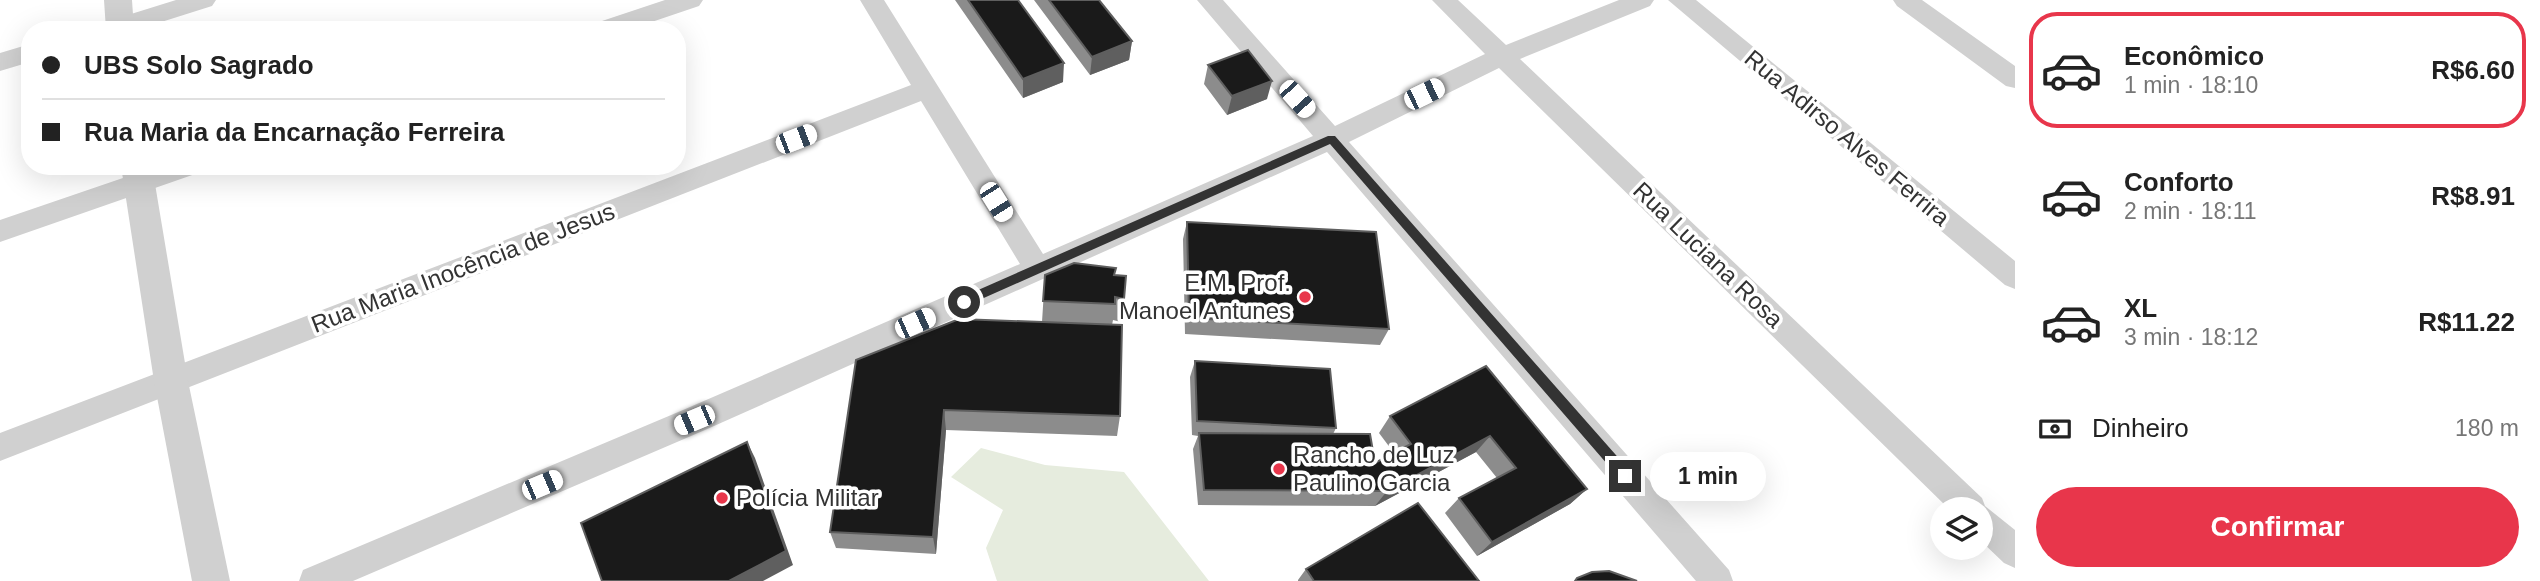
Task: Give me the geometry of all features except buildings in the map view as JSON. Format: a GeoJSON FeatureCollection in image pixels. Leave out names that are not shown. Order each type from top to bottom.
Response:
{"type":"FeatureCollection","features":[{"type":"Feature","properties":{"kind":"street"},"geometry":{"type":"LineString","coordinates":[[116,21],[204,0]]}},
{"type":"Feature","properties":{"kind":"street"},"geometry":{"type":"LineString","coordinates":[[628,21],[691,0]]}},
{"type":"Feature","properties":{"kind":"street"},"geometry":{"type":"LineString","coordinates":[[872,0],[1038,269]]}},
{"type":"Feature","properties":{"kind":"street"},"geometry":{"type":"LineString","coordinates":[[1209,0],[1717,581]]}},
{"type":"Feature","properties":{"kind":"street","name":"Rua Luciana Rosa"},"geometry":{"type":"LineString","coordinates":[[1444,0],[1959,497]]}},
{"type":"Feature","properties":{"kind":"street"},"geometry":{"type":"LineString","coordinates":[[315,581],[1038,269],[1332,139],[1503,56],[1642,0]]}},
{"type":"Feature","properties":{"kind":"street","name":"Rua Adirso Alves Ferrira"},"geometry":{"type":"LineString","coordinates":[[1680,0],[2015,277]]}},
{"type":"Feature","properties":{"kind":"street"},"geometry":{"type":"LineString","coordinates":[[1905,0],[2015,79]]}},
{"type":"Feature","properties":{"kind":"street"},"geometry":{"type":"LineString","coordinates":[[0,62],[21,56]]}},
{"type":"Feature","properties":{"kind":"street","name":"Rua Maria Inocência de Jesus"},"geometry":{"type":"LineString","coordinates":[[0,447],[926,89]]}},
{"type":"Feature","properties":{"kind":"street"},"geometry":{"type":"LineString","coordinates":[[0,231],[137,175],[171,381],[211,581]]}},
{"type":"Feature","properties":{"kind":"street"},"geometry":{"type":"LineString","coordinates":[[1993,531],[2015,552]]}},
{"type":"Feature","properties":{"kind":"shaded area"},"geometry":{"type":"Polygon","coordinates":[[[981,448],[1045,465],[1124,472],[1209,581],[997,581],[986,548],[1003,510],[951,477],[981,448]]]}},
{"type":"Feature","properties":{"kind":"place","name":"E.M. Prof. Manoel Antunes"},"geometry":{"type":"Point","coordinates":[1305,297]}},
{"type":"Feature","properties":{"kind":"place","name":"Rancho de Luz Paulino Garcia"},"geometry":{"type":"Point","coordinates":[1279,469]}},
{"type":"Feature","properties":{"kind":"place","name":"Polícia Militar"},"geometry":{"type":"Point","coordinates":[722,498]}},
{"type":"Feature","properties":{"kind":"route"},"geometry":{"type":"LineString","coordinates":[[964,302],[1332,139],[1625,476]]}}]}
